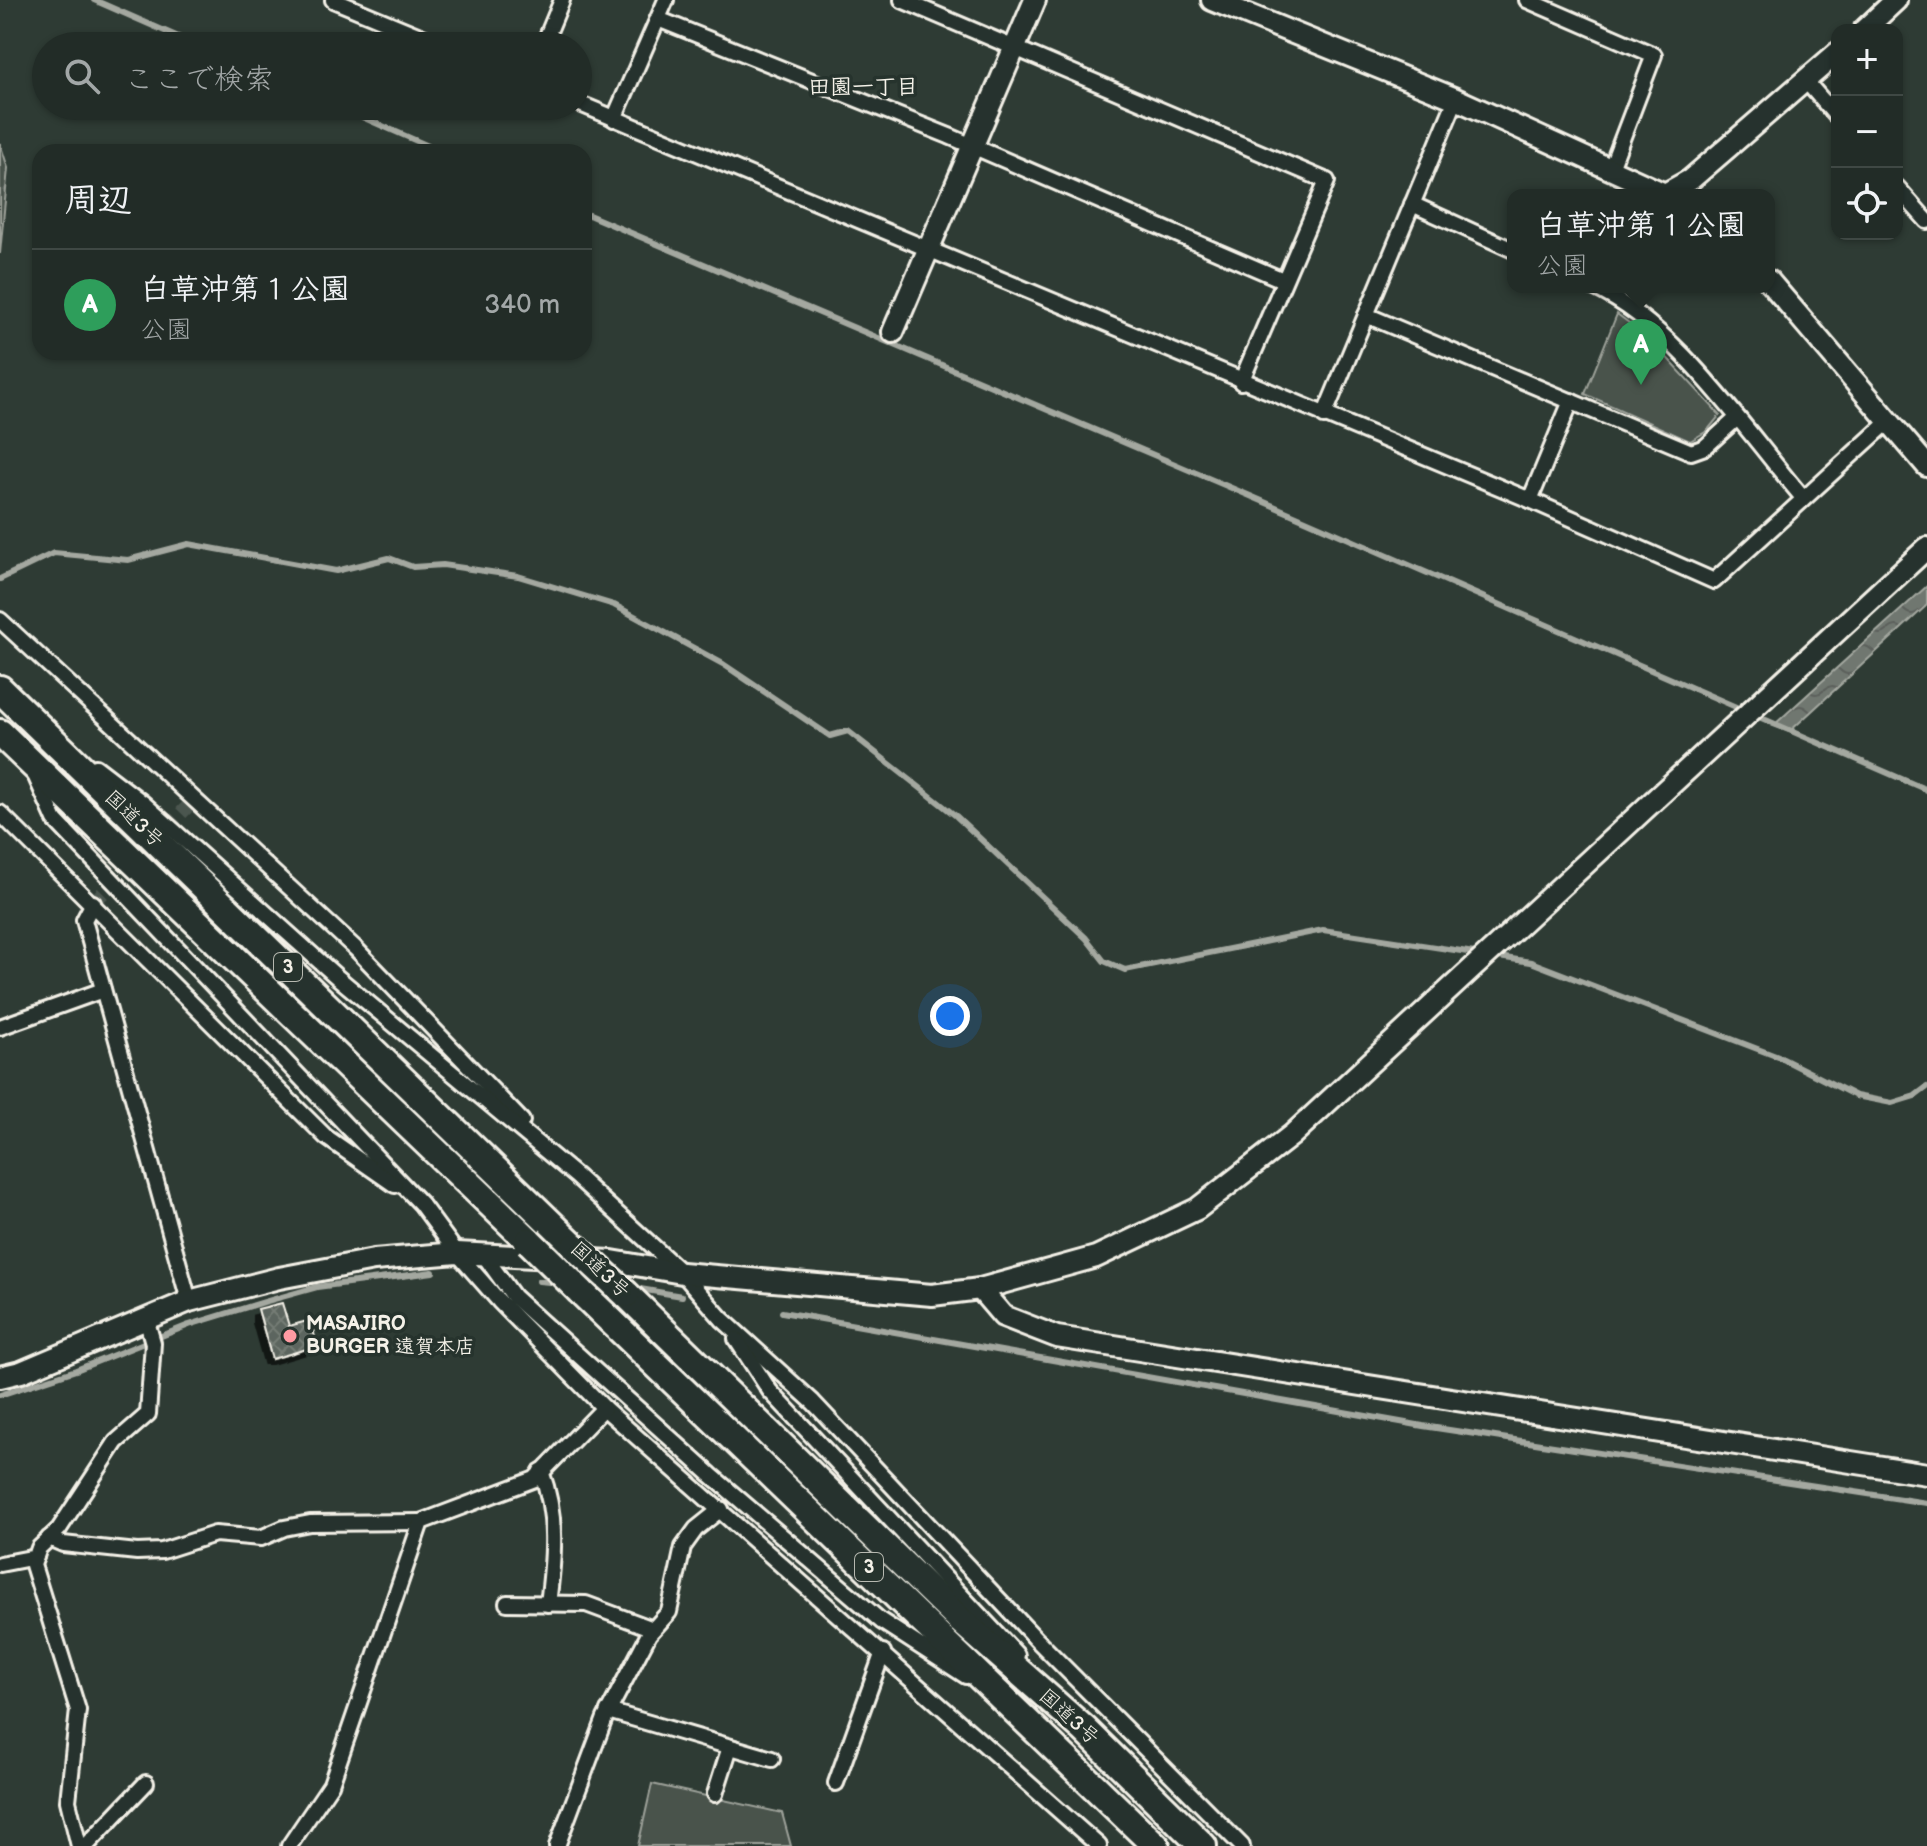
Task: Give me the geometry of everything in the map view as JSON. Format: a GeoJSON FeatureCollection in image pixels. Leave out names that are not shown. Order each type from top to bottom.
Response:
{"type":"FeatureCollection","features":[{"type":"Feature","properties":{"kind":"highway","name":"国道3号"},"geometry":{"type":"LineString","coordinates":[[8,696],[958,1618],[1084,1729],[1203,1846]]}},
{"type":"Feature","properties":{"kind":"highway","name":"国道3号"},"geometry":{"type":"LineString","coordinates":[[0,733],[1156,1846]]}},
{"type":"Feature","properties":{"kind":"street"},"geometry":{"type":"LineString","coordinates":[[333,0],[410,32]]}},
{"type":"Feature","properties":{"kind":"street"},"geometry":{"type":"LineString","coordinates":[[549,32],[562,0]]}},
{"type":"Feature","properties":{"kind":"street"},"geometry":{"type":"LineString","coordinates":[[614,119],[666,0]]}},
{"type":"Feature","properties":{"kind":"street"},"geometry":{"type":"LineString","coordinates":[[902,0],[1327,181],[1241,382]]}},
{"type":"Feature","properties":{"kind":"street"},"geometry":{"type":"LineString","coordinates":[[893,332],[1035,0]]}},
{"type":"Feature","properties":{"kind":"street"},"geometry":{"type":"LineString","coordinates":[[1212,0],[1456,99],[1654,189]]}},
{"type":"Feature","properties":{"kind":"street"},"geometry":{"type":"LineString","coordinates":[[1527,0],[1654,55],[1611,168]]}},
{"type":"Feature","properties":{"kind":"street"},"geometry":{"type":"LineString","coordinates":[[1870,24],[1896,0]]}},
{"type":"Feature","properties":{"kind":"street"},"geometry":{"type":"LineString","coordinates":[[658,19],[970,146],[1283,280]]}},
{"type":"Feature","properties":{"kind":"street"},"geometry":{"type":"LineString","coordinates":[[1676,189],[1831,58]]}},
{"type":"Feature","properties":{"kind":"street"},"geometry":{"type":"LineString","coordinates":[[1805,80],[1831,110]]}},
{"type":"Feature","properties":{"kind":"street"},"geometry":{"type":"LineString","coordinates":[[1324,416],[1456,99]]}},
{"type":"Feature","properties":{"kind":"street"},"geometry":{"type":"LineString","coordinates":[[592,109],[1530,500],[1714,581],[1889,421]]}},
{"type":"Feature","properties":{"kind":"street"},"geometry":{"type":"LineString","coordinates":[[1903,194],[1927,221]]}},
{"type":"Feature","properties":{"kind":"street"},"geometry":{"type":"LineString","coordinates":[[1412,204],[1507,247]]}},
{"type":"Feature","properties":{"kind":"street"},"geometry":{"type":"LineString","coordinates":[[1775,288],[1889,421],[1924,456]]}},
{"type":"Feature","properties":{"kind":"street"},"geometry":{"type":"LineString","coordinates":[[1603,293],[1647,320],[1683,356],[1803,498]]}},
{"type":"Feature","properties":{"kind":"street"},"geometry":{"type":"LineString","coordinates":[[1366,315],[1691,452],[1705,447],[1736,419]]}},
{"type":"Feature","properties":{"kind":"street"},"geometry":{"type":"LineString","coordinates":[[1530,500],[1571,401]]}},
{"type":"Feature","properties":{"kind":"street"},"geometry":{"type":"LineString","coordinates":[[0,1377],[21,1372],[189,1301],[279,1278],[361,1263],[457,1253],[612,1261],[682,1273],[932,1295],[980,1289],[1096,1257],[1197,1209],[1292,1135],[1927,548]]}},
{"type":"Feature","properties":{"kind":"street"},"geometry":{"type":"LineString","coordinates":[[0,620],[355,948],[576,1176]]}},
{"type":"Feature","properties":{"kind":"street"},"geometry":{"type":"LineString","coordinates":[[8,696],[143,803],[337,977],[576,1176],[682,1273],[722,1319],[813,1402],[1037,1640],[1242,1846]]}},
{"type":"Feature","properties":{"kind":"street"},"geometry":{"type":"LineString","coordinates":[[29,762],[55,820],[421,1204],[457,1253],[604,1408],[1099,1846]]}},
{"type":"Feature","properties":{"kind":"street"},"geometry":{"type":"LineString","coordinates":[[0,813],[326,1137],[421,1204]]}},
{"type":"Feature","properties":{"kind":"street"},"geometry":{"type":"LineString","coordinates":[[93,903],[84,920],[189,1301]]}},
{"type":"Feature","properties":{"kind":"street"},"geometry":{"type":"LineString","coordinates":[[0,1027],[103,990]]}},
{"type":"Feature","properties":{"kind":"street"},"geometry":{"type":"LineString","coordinates":[[483,1254],[514,1297],[547,1328],[881,1621],[1009,1704]]}},
{"type":"Feature","properties":{"kind":"street"},"geometry":{"type":"LineString","coordinates":[[980,1289],[1003,1316],[1057,1337],[1927,1474]]}},
{"type":"Feature","properties":{"kind":"street"},"geometry":{"type":"LineString","coordinates":[[79,1846],[68,1801],[78,1710],[33,1565],[116,1442],[148,1414],[153,1343],[146,1318]]}},
{"type":"Feature","properties":{"kind":"street"},"geometry":{"type":"LineString","coordinates":[[722,1319],[770,1391],[1084,1729]]}},
{"type":"Feature","properties":{"kind":"street"},"geometry":{"type":"LineString","coordinates":[[49,1538],[63,1544],[137,1552],[162,1551],[215,1534],[261,1538],[284,1528],[310,1523],[421,1522],[535,1479],[604,1408]]}},
{"type":"Feature","properties":{"kind":"street"},"geometry":{"type":"LineString","coordinates":[[541,1471],[552,1500],[555,1550],[548,1604]]}},
{"type":"Feature","properties":{"kind":"street"},"geometry":{"type":"LineString","coordinates":[[557,1846],[608,1711],[653,1629],[669,1612],[683,1547],[696,1529],[721,1509]]}},
{"type":"Feature","properties":{"kind":"street"},"geometry":{"type":"LineString","coordinates":[[289,1846],[331,1784],[421,1522]]}},
{"type":"Feature","properties":{"kind":"street"},"geometry":{"type":"LineString","coordinates":[[0,1564],[36,1557]]}},
{"type":"Feature","properties":{"kind":"street"},"geometry":{"type":"LineString","coordinates":[[507,1603],[586,1604],[653,1629]]}},
{"type":"Feature","properties":{"kind":"street"},"geometry":{"type":"LineString","coordinates":[[836,1783],[883,1652]]}},
{"type":"Feature","properties":{"kind":"street"},"geometry":{"type":"LineString","coordinates":[[608,1711],[772,1759]]}},
{"type":"Feature","properties":{"kind":"street"},"geometry":{"type":"LineString","coordinates":[[715,1794],[730,1747]]}},
{"type":"Feature","properties":{"kind":"street"},"geometry":{"type":"LineString","coordinates":[[86,1846],[146,1783]]}},
{"type":"Feature","properties":{"kind":"green space"},"geometry":{"type":"Polygon","coordinates":[[[0,143],[8,168],[0,254],[0,143]]]}},
{"type":"Feature","properties":{"kind":"green space"},"geometry":{"type":"Polygon","coordinates":[[[1617,314],[1649,338],[1720,415],[1707,431],[1690,441],[1585,394],[1617,314]]]}},
{"type":"Feature","properties":{"kind":"green space"},"geometry":{"type":"Polygon","coordinates":[[[652,1784],[782,1813],[791,1846],[638,1846],[652,1784]]]}},
{"type":"Feature","properties":{"kind":"water"},"geometry":{"type":"Polygon","coordinates":[[[1927,586],[1927,605],[1789,732],[1773,726],[1927,586]]]}},
{"type":"Feature","properties":{"kind":"building","name":"MASAJIRO BURGER 遠賀本店"},"geometry":{"type":"Polygon","coordinates":[[[282,1303],[289,1326],[311,1320],[317,1346],[272,1359],[258,1309],[282,1303]]]}},
{"type":"Feature","properties":{"kind":"waterway"},"geometry":{"type":"LineString","coordinates":[[94,0],[167,32]]}},
{"type":"Feature","properties":{"kind":"waterway"},"geometry":{"type":"LineString","coordinates":[[369,120],[424,144]]}},
{"type":"Feature","properties":{"kind":"waterway"},"geometry":{"type":"LineString","coordinates":[[592,216],[1255,498],[1927,790]]}},
{"type":"Feature","properties":{"kind":"waterway"},"geometry":{"type":"LineString","coordinates":[[0,579],[54,553],[128,560],[189,544],[336,571],[389,558],[413,567],[443,565],[518,576],[614,605],[723,664],[830,736],[848,731],[956,816],[1086,938],[1104,961],[1125,970],[1323,930],[1481,954]]}},
{"type":"Feature","properties":{"kind":"waterway"},"geometry":{"type":"LineString","coordinates":[[1492,956],[1531,962],[1781,1058],[1856,1096],[1892,1103],[1915,1096],[1927,1087]]}},
{"type":"Feature","properties":{"kind":"waterway"},"geometry":{"type":"LineString","coordinates":[[0,1395],[76,1370],[189,1325],[264,1302],[317,1287],[433,1272]]}},
{"type":"Feature","properties":{"kind":"waterway"},"geometry":{"type":"LineString","coordinates":[[539,1281],[560,1283]]}},
{"type":"Feature","properties":{"kind":"waterway"},"geometry":{"type":"LineString","coordinates":[[634,1288],[682,1296]]}},
{"type":"Feature","properties":{"kind":"waterway"},"geometry":{"type":"LineString","coordinates":[[782,1312],[1423,1426],[1927,1503]]}},
{"type":"Feature","properties":{"kind":"tunnel"},"geometry":{"type":"LineString","coordinates":[[93,903],[194,800]]}},
{"type":"Feature","properties":{"kind":"place","name":"白草沖第１公園"},"geometry":{"type":"Point","coordinates":[1641,385]}},
{"type":"Feature","properties":{"kind":"place","name":"MASAJIRO BURGER 遠賀本店"},"geometry":{"type":"Point","coordinates":[290,1336]}},
{"type":"Feature","properties":{"kind":"district","name":"田園一丁目"},"geometry":{"type":"Point","coordinates":[863,87]}}]}
